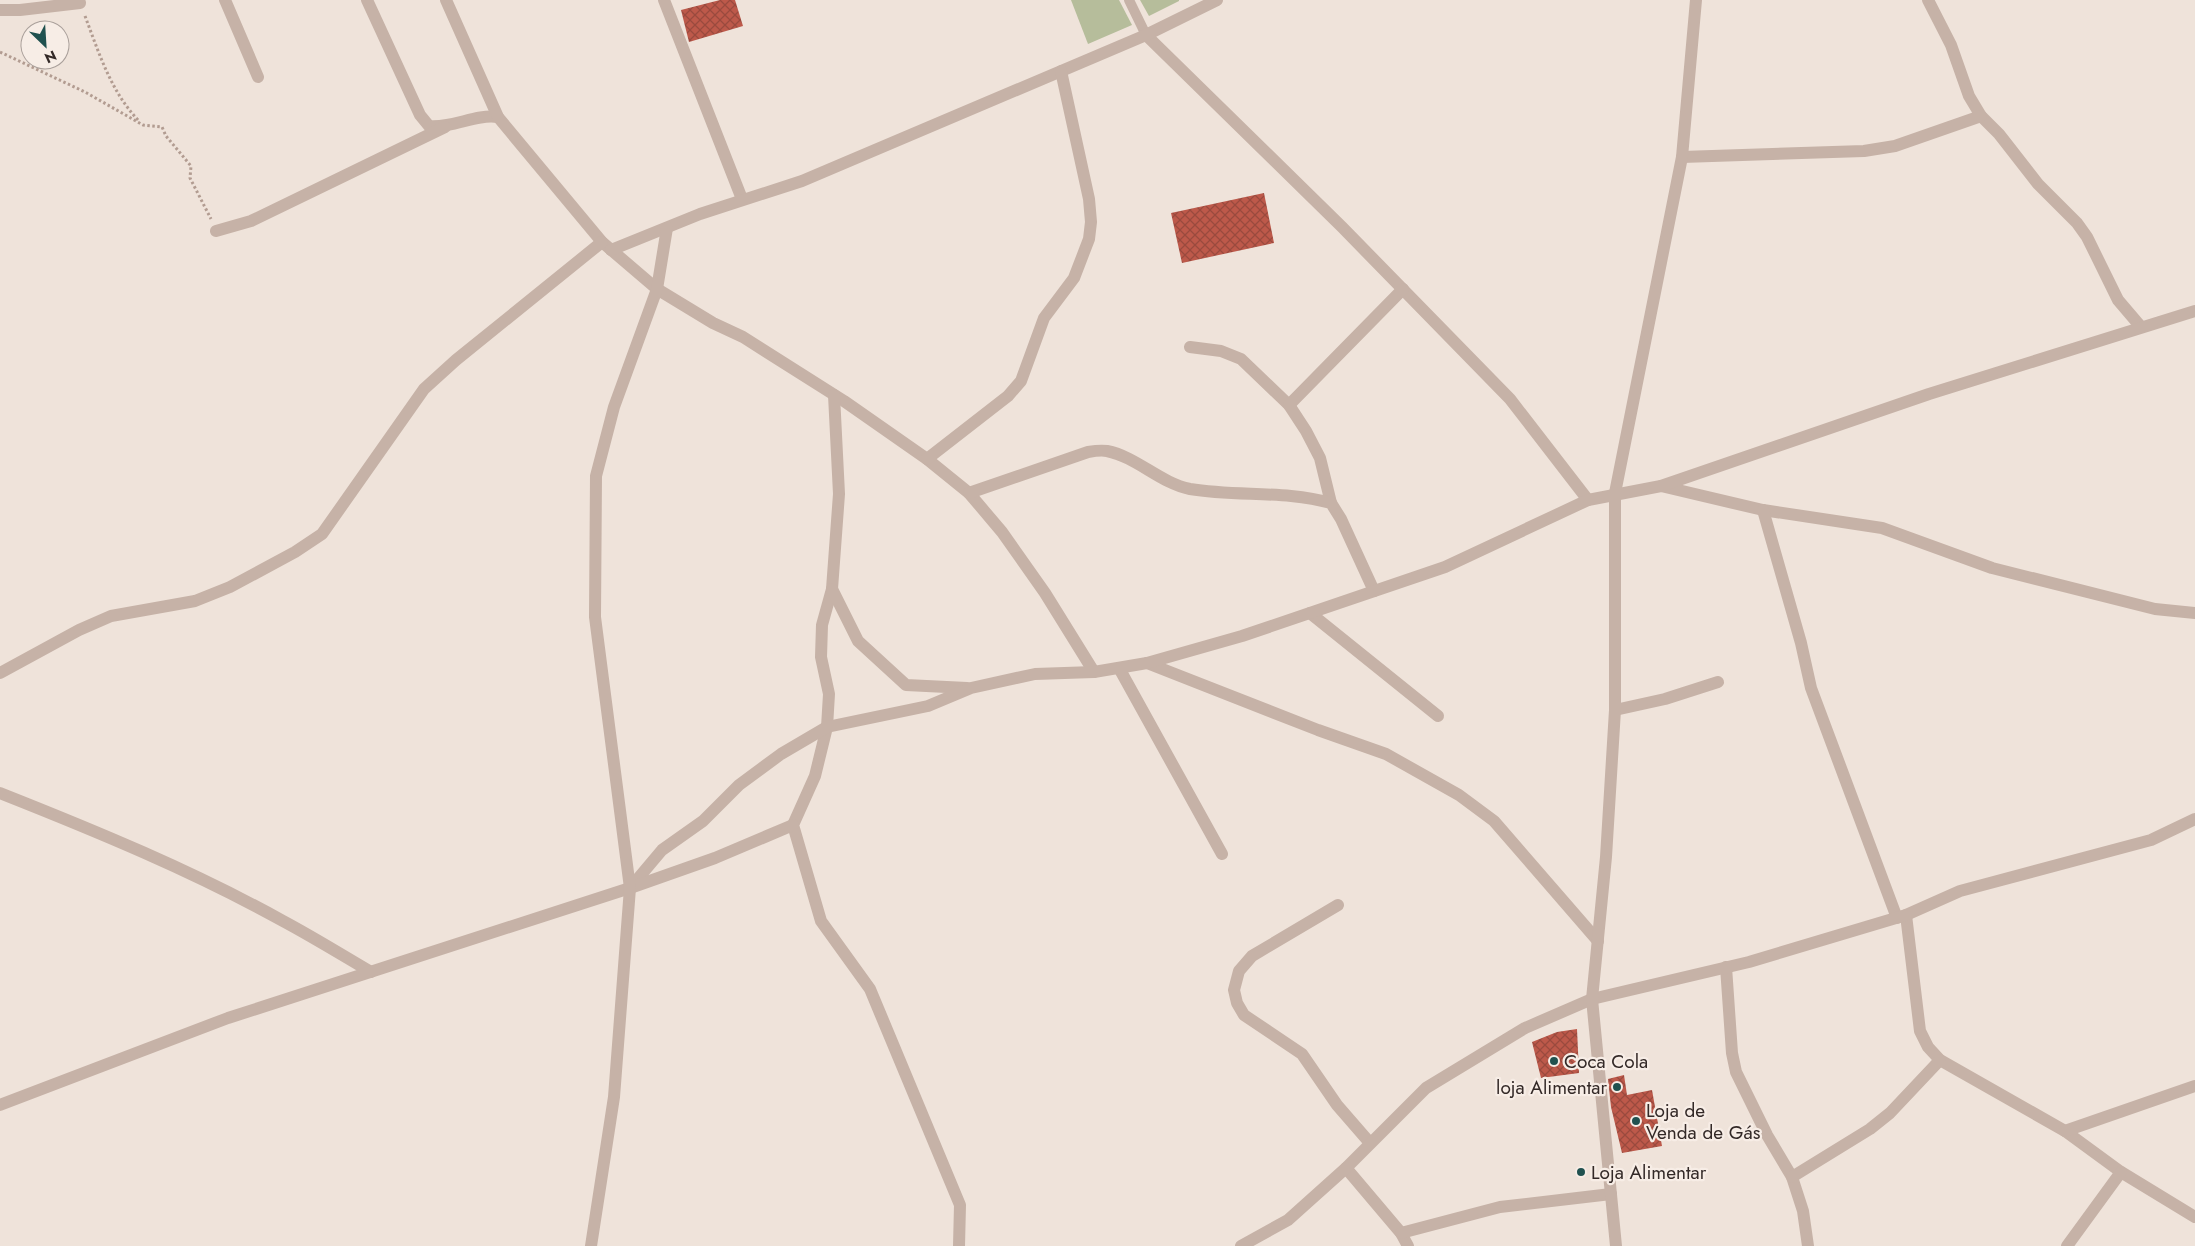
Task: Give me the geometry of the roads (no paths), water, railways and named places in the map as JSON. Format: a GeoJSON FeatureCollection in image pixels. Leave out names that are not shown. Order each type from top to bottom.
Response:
{"type":"FeatureCollection","features":[{"type":"Feature","properties":{"kind":"street"},"geometry":{"type":"LineString","coordinates":[[225,0],[258,77]]}},
{"type":"Feature","properties":{"kind":"street"},"geometry":{"type":"LineString","coordinates":[[367,0],[420,114],[428,126],[445,127]]}},
{"type":"Feature","properties":{"kind":"street"},"geometry":{"type":"LineString","coordinates":[[446,0],[498,117],[606,246],[656,288],[713,323],[743,337],[834,395],[927,459],[969,492],[1002,532],[1045,593],[1094,672]]}},
{"type":"Feature","properties":{"kind":"street"},"geometry":{"type":"LineString","coordinates":[[664,0],[742,199]]}},
{"type":"Feature","properties":{"kind":"street"},"geometry":{"type":"LineString","coordinates":[[0,673],[64,638],[111,616],[195,602],[230,587],[295,552],[322,534],[424,389],[456,360],[606,246],[667,228],[742,199],[802,181],[1146,35],[1217,0]]}},
{"type":"Feature","properties":{"kind":"street"},"geometry":{"type":"LineString","coordinates":[[1616,1246],[1592,999],[1606,857],[1615,710],[1615,493],[1682,157],[1696,0]]}},
{"type":"Feature","properties":{"kind":"street"},"geometry":{"type":"LineString","coordinates":[[1928,0],[1950,45],[1969,96],[1981,116],[2000,134],[2038,184],[2078,222],[2118,300],[2141,327]]}},
{"type":"Feature","properties":{"kind":"street"},"geometry":{"type":"LineString","coordinates":[[0,10],[20,10],[79,2]]}},
{"type":"Feature","properties":{"kind":"street"},"geometry":{"type":"LineString","coordinates":[[1146,35],[1403,289],[1510,399],[1588,500]]}},
{"type":"Feature","properties":{"kind":"street"},"geometry":{"type":"LineString","coordinates":[[927,459],[1008,396],[1021,381],[1044,318],[1074,278],[1089,239],[1091,222],[1089,199],[1061,71]]}},
{"type":"Feature","properties":{"kind":"street"},"geometry":{"type":"LineString","coordinates":[[216,231],[251,221],[445,127],[487,116],[498,117]]}},
{"type":"Feature","properties":{"kind":"street"},"geometry":{"type":"LineString","coordinates":[[1682,157],[1864,151],[1895,146],[1981,116]]}},
{"type":"Feature","properties":{"kind":"street"},"geometry":{"type":"LineString","coordinates":[[590,1246],[614,1097],[630,888],[594,617],[596,476],[614,407],[656,288],[667,228]]}},
{"type":"Feature","properties":{"kind":"street"},"geometry":{"type":"LineString","coordinates":[[1288,405],[1403,289]]}},
{"type":"Feature","properties":{"kind":"street"},"geometry":{"type":"LineString","coordinates":[[630,888],[662,850],[703,821],[739,784],[781,754],[827,727],[928,706],[971,688],[1035,674],[1094,672],[1147,663],[1242,636],[1445,567],[1588,500],[1615,493],[1661,486],[1929,394],[2195,311]]}},
{"type":"Feature","properties":{"kind":"street"},"geometry":{"type":"LineString","coordinates":[[1190,347],[1221,351],[1241,359],[1288,405],[1306,431],[1320,458],[1331,503],[1341,518],[1374,591]]}},
{"type":"Feature","properties":{"kind":"street"},"geometry":{"type":"LineString","coordinates":[[834,395],[839,494],[832,588],[822,625],[821,657],[829,694],[827,727],[815,776],[793,825],[821,921],[870,989],[960,1206],[959,1246]]}},
{"type":"Feature","properties":{"kind":"street"},"geometry":{"type":"LineString","coordinates":[[969,492],[1088,452],[1106,451],[1120,455],[1166,481],[1189,489],[1307,496],[1331,503]]}},
{"type":"Feature","properties":{"kind":"street"},"geometry":{"type":"LineString","coordinates":[[1661,486],[1764,510],[1882,528],[1992,568],[2155,609],[2195,613]]}},
{"type":"Feature","properties":{"kind":"street"},"geometry":{"type":"LineString","coordinates":[[1764,510],[1801,643],[1810,688],[1901,917],[1920,1031],[1928,1047],[1940,1060],[2065,1131],[2121,1172],[2195,1216]]}},
{"type":"Feature","properties":{"kind":"street"},"geometry":{"type":"LineString","coordinates":[[832,588],[858,641],[906,685],[971,688]]}},
{"type":"Feature","properties":{"kind":"street"},"geometry":{"type":"LineString","coordinates":[[1310,613],[1438,716]]}},
{"type":"Feature","properties":{"kind":"street"},"geometry":{"type":"LineString","coordinates":[[1147,663],[1318,730],[1386,754],[1459,795],[1494,821],[1598,941]]}},
{"type":"Feature","properties":{"kind":"street"},"geometry":{"type":"LineString","coordinates":[[1118,668],[1222,854]]}},
{"type":"Feature","properties":{"kind":"street"},"geometry":{"type":"LineString","coordinates":[[1615,710],[1665,699],[1718,682]]}},
{"type":"Feature","properties":{"kind":"street"},"geometry":{"type":"LineString","coordinates":[[0,793],[82,825],[184,872],[282,920],[372,972]]}},
{"type":"Feature","properties":{"kind":"street"},"geometry":{"type":"LineString","coordinates":[[1241,1246],[1288,1220],[1346,1168],[1426,1088],[1525,1028],[1592,999],[1726,967],[1901,917],[1960,891],[2151,840],[2195,819]]}},
{"type":"Feature","properties":{"kind":"street"},"geometry":{"type":"LineString","coordinates":[[0,1105],[228,1018],[630,888],[715,858],[793,825]]}},
{"type":"Feature","properties":{"kind":"street"},"geometry":{"type":"LineString","coordinates":[[1338,905],[1252,956],[1239,971],[1234,990],[1237,1003],[1244,1015],[1302,1054],[1337,1106],[1370,1143]]}},
{"type":"Feature","properties":{"kind":"street"},"geometry":{"type":"LineString","coordinates":[[1726,967],[1732,1053],[1736,1072],[1767,1135],[1792,1177],[1803,1211],[1808,1246]]}},
{"type":"Feature","properties":{"kind":"street"},"geometry":{"type":"LineString","coordinates":[[1792,1177],[1883,1118],[1940,1060]]}},
{"type":"Feature","properties":{"kind":"street"},"geometry":{"type":"LineString","coordinates":[[2065,1131],[2195,1086]]}},
{"type":"Feature","properties":{"kind":"street"},"geometry":{"type":"LineString","coordinates":[[1346,1168],[1401,1233],[1408,1246]]}},
{"type":"Feature","properties":{"kind":"street"},"geometry":{"type":"LineString","coordinates":[[2067,1246],[2121,1172]]}},
{"type":"Feature","properties":{"kind":"street"},"geometry":{"type":"LineString","coordinates":[[1401,1233],[1500,1207],[1610,1194]]}},
{"type":"Feature","properties":{"kind":"lane"},"geometry":{"type":"LineString","coordinates":[[1129,0],[1146,35]]}},
{"type":"Feature","properties":{"kind":"place","name":"Coca Cola"},"geometry":{"type":"Point","coordinates":[1554,1061]}},
{"type":"Feature","properties":{"kind":"place","name":"loja Alimentar"},"geometry":{"type":"Point","coordinates":[1617,1087]}},
{"type":"Feature","properties":{"kind":"place","name":"Loja de Venda de Gás"},"geometry":{"type":"Point","coordinates":[1636,1121]}},
{"type":"Feature","properties":{"kind":"place","name":"Loja Alimentar"},"geometry":{"type":"Point","coordinates":[1581,1172]}}]}
